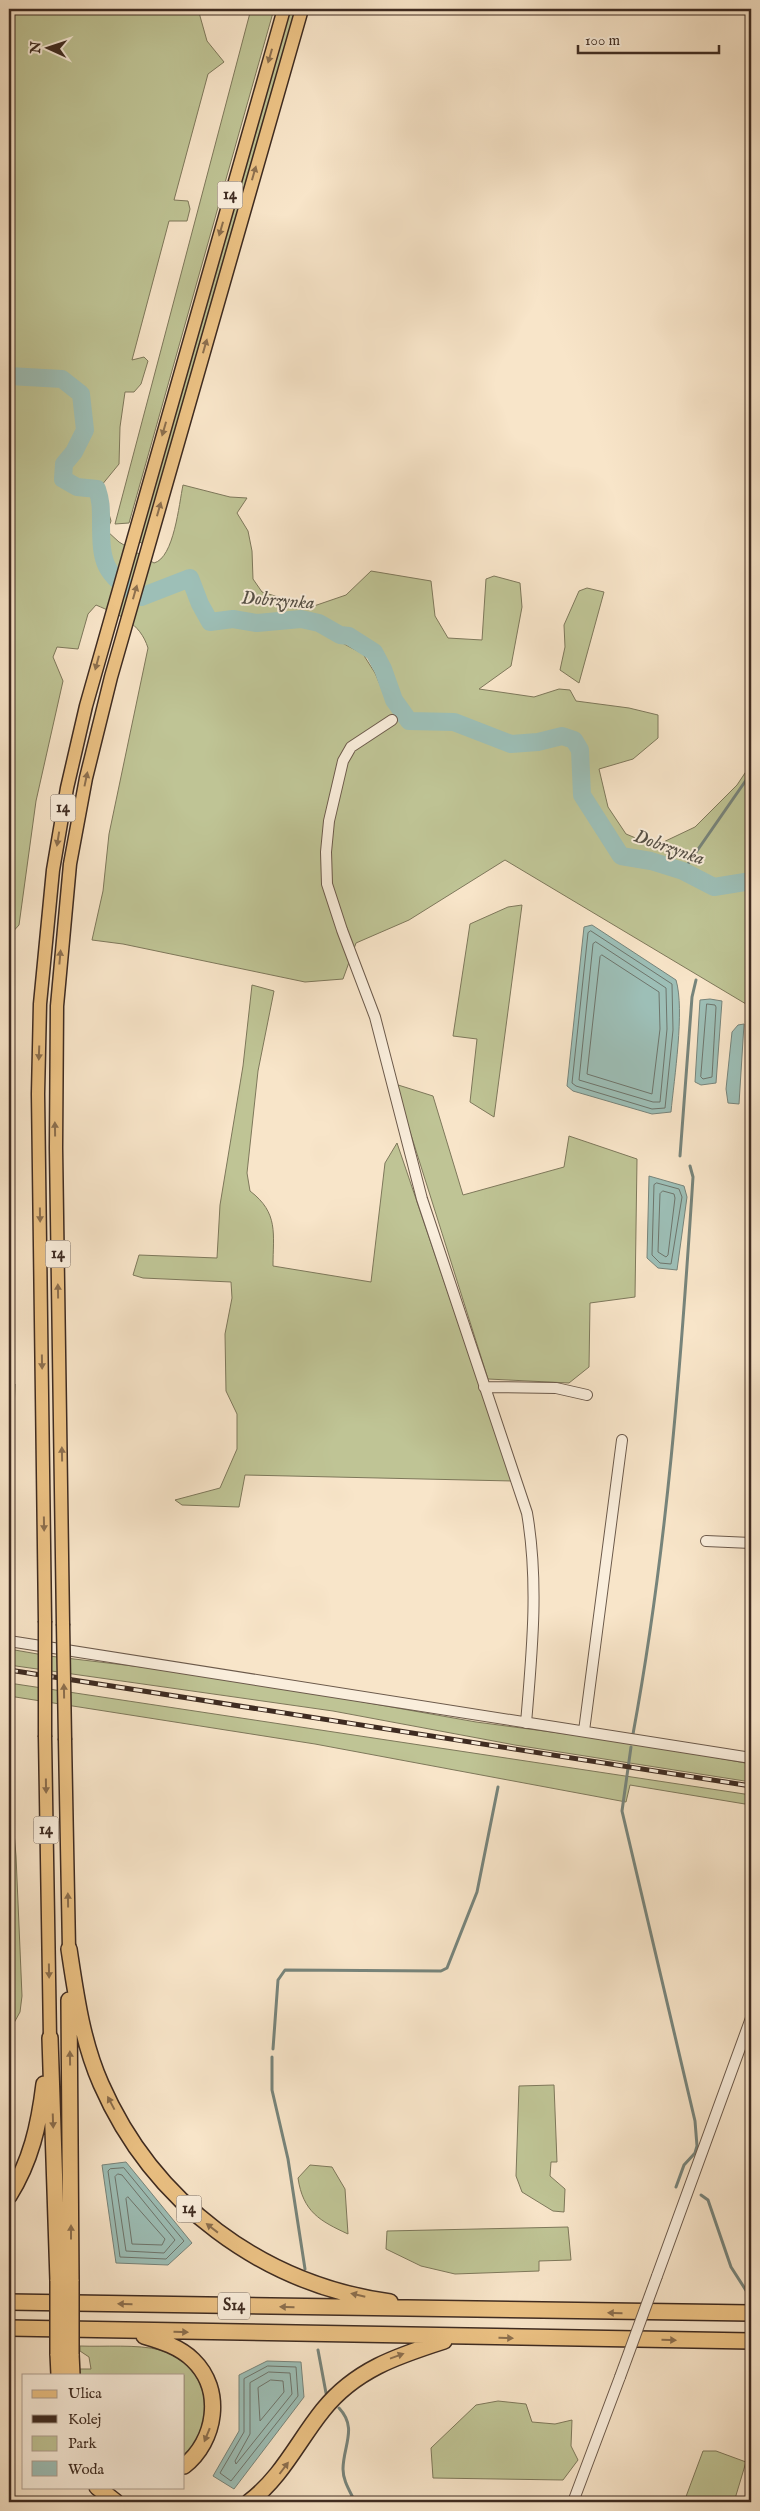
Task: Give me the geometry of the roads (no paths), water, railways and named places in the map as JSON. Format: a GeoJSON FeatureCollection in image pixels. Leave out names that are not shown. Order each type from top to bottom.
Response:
{"type":"FeatureCollection","features":[{"type":"Feature","properties":{"kind":"highway"},"geometry":{"type":"LineString","coordinates":[[59,2374],[65,2354],[69,1949]]}},
{"type":"Feature","properties":{"kind":"highway","name":"14"},"geometry":{"type":"LineString","coordinates":[[69,1949],[78,2012],[101,2085],[136,2148],[170,2190],[197,2216],[246,2252],[303,2279],[340,2291],[384,2301],[458,2310]]}},
{"type":"Feature","properties":{"kind":"highway"},"geometry":{"type":"LineString","coordinates":[[9,2196],[25,2166],[40,2120],[50,2038]]}},
{"type":"Feature","properties":{"kind":"highway","name":"14"},"geometry":{"type":"LineString","coordinates":[[50,2038],[65,2281]]}},
{"type":"Feature","properties":{"kind":"highway","name":"S14"},"geometry":{"type":"LineString","coordinates":[[9,2302],[751,2314]]}},
{"type":"Feature","properties":{"kind":"highway","name":"S14"},"geometry":{"type":"LineString","coordinates":[[9,2328],[267,2335],[751,2341]]}},
{"type":"Feature","properties":{"kind":"highway"},"geometry":{"type":"LineString","coordinates":[[115,2330],[162,2342],[184,2353],[200,2368],[208,2382],[213,2411],[210,2431],[203,2446],[193,2459],[185,2465]]}},
{"type":"Feature","properties":{"kind":"highway"},"geometry":{"type":"LineString","coordinates":[[250,2502],[276,2478],[322,2411],[352,2381],[390,2359],[458,2337]]}},
{"type":"Feature","properties":{"kind":"highway"},"geometry":{"type":"LineString","coordinates":[[65,2354],[72,2374]]}},
{"type":"Feature","properties":{"kind":"highway"},"geometry":{"type":"LineString","coordinates":[[99,2488],[116,2502]]}},
{"type":"Feature","properties":{"kind":"main road","name":"14"},"geometry":{"type":"LineString","coordinates":[[50,2038],[38,1094],[40,1004],[46,930],[61,822],[86,706],[110,616],[284,9]]}},
{"type":"Feature","properties":{"kind":"main road","name":"14"},"geometry":{"type":"LineString","coordinates":[[69,1949],[55,1094],[59,971],[68,882],[79,812],[96,736],[125,627],[302,9]]}},
{"type":"Feature","properties":{"kind":"street"},"geometry":{"type":"LineString","coordinates":[[392,720],[351,747],[343,762],[329,821],[326,852],[327,884],[342,930],[375,1017],[422,1199],[527,1513],[533,1552],[534,1635],[526,1722]]}},
{"type":"Feature","properties":{"kind":"street"},"geometry":{"type":"LineString","coordinates":[[484,1387],[556,1388],[587,1395]]}},
{"type":"Feature","properties":{"kind":"street"},"geometry":{"type":"LineString","coordinates":[[584,1731],[622,1440]]}},
{"type":"Feature","properties":{"kind":"street"},"geometry":{"type":"LineString","coordinates":[[706,1541],[751,1543]]}},
{"type":"Feature","properties":{"kind":"street"},"geometry":{"type":"LineString","coordinates":[[9,1641],[751,1758]]}},
{"type":"Feature","properties":{"kind":"street"},"geometry":{"type":"LineString","coordinates":[[573,2502],[751,2018]]}},
{"type":"Feature","properties":{"kind":"water"},"geometry":{"type":"Polygon","coordinates":[[[592,925],[676,980],[679,1026],[671,1112],[652,1114],[573,1091],[567,1086],[584,927],[592,925]]]}},
{"type":"Feature","properties":{"kind":"water"},"geometry":{"type":"Polygon","coordinates":[[[700,1000],[722,1001],[716,1083],[701,1085],[695,1082],[700,1000]]]}},
{"type":"Feature","properties":{"kind":"water"},"geometry":{"type":"Polygon","coordinates":[[[744,1024],[739,1104],[728,1103],[726,1089],[732,1032],[738,1025],[744,1024]]]}},
{"type":"Feature","properties":{"kind":"water"},"geometry":{"type":"Polygon","coordinates":[[[649,1176],[684,1186],[687,1197],[677,1270],[658,1268],[647,1258],[649,1176]]]}},
{"type":"Feature","properties":{"kind":"water"},"geometry":{"type":"Polygon","coordinates":[[[126,2162],[192,2243],[168,2265],[116,2263],[102,2165],[126,2162]]]}},
{"type":"Feature","properties":{"kind":"water"},"geometry":{"type":"Polygon","coordinates":[[[267,2361],[301,2362],[304,2397],[234,2489],[213,2476],[239,2431],[239,2375],[267,2361]]]}},
{"type":"Feature","properties":{"kind":"waterway","name":"Dobrzynka"},"geometry":{"type":"LineString","coordinates":[[9,376],[62,379],[81,394],[85,430],[74,452],[64,464],[63,479],[77,487],[97,489],[104,557],[112,574],[128,589],[141,597],[190,578],[200,604],[210,622],[233,619],[257,623],[301,619],[319,623],[340,635],[349,636],[374,652],[383,669],[394,700],[409,721],[454,722],[511,744],[538,742],[562,736],[574,740],[580,750],[582,795],[621,856],[651,861],[683,871],[714,887],[751,881]]}},
{"type":"Feature","properties":{"kind":"waterway"},"geometry":{"type":"LineString","coordinates":[[683,871],[751,773]]}},
{"type":"Feature","properties":{"kind":"waterway"},"geometry":{"type":"LineString","coordinates":[[680,1156],[692,997],[696,980]]}},
{"type":"Feature","properties":{"kind":"waterway"},"geometry":{"type":"LineString","coordinates":[[633,1734],[645,1665],[664,1526],[683,1317],[693,1177],[690,1166]]}},
{"type":"Feature","properties":{"kind":"waterway"},"geometry":{"type":"LineString","coordinates":[[631,1747],[622,1811],[695,2121],[697,2146],[695,2153],[684,2165],[676,2187]]}},
{"type":"Feature","properties":{"kind":"waterway"},"geometry":{"type":"LineString","coordinates":[[273,2049],[278,1980],[285,1970],[441,1971],[447,1968],[477,1892],[498,1787]]}},
{"type":"Feature","properties":{"kind":"waterway"},"geometry":{"type":"LineString","coordinates":[[272,2057],[272,2090],[288,2159],[305,2269]]}},
{"type":"Feature","properties":{"kind":"waterway"},"geometry":{"type":"LineString","coordinates":[[701,2195],[708,2200],[731,2267],[747,2292]]}},
{"type":"Feature","properties":{"kind":"waterway"},"geometry":{"type":"LineString","coordinates":[[318,2350],[326,2393]]}},
{"type":"Feature","properties":{"kind":"waterway"},"geometry":{"type":"LineString","coordinates":[[339,2408],[345,2415],[349,2430],[343,2473],[355,2502]]}},
{"type":"Feature","properties":{"kind":"railway"},"geometry":{"type":"LineString","coordinates":[[9,1670],[751,1786]]}}]}
